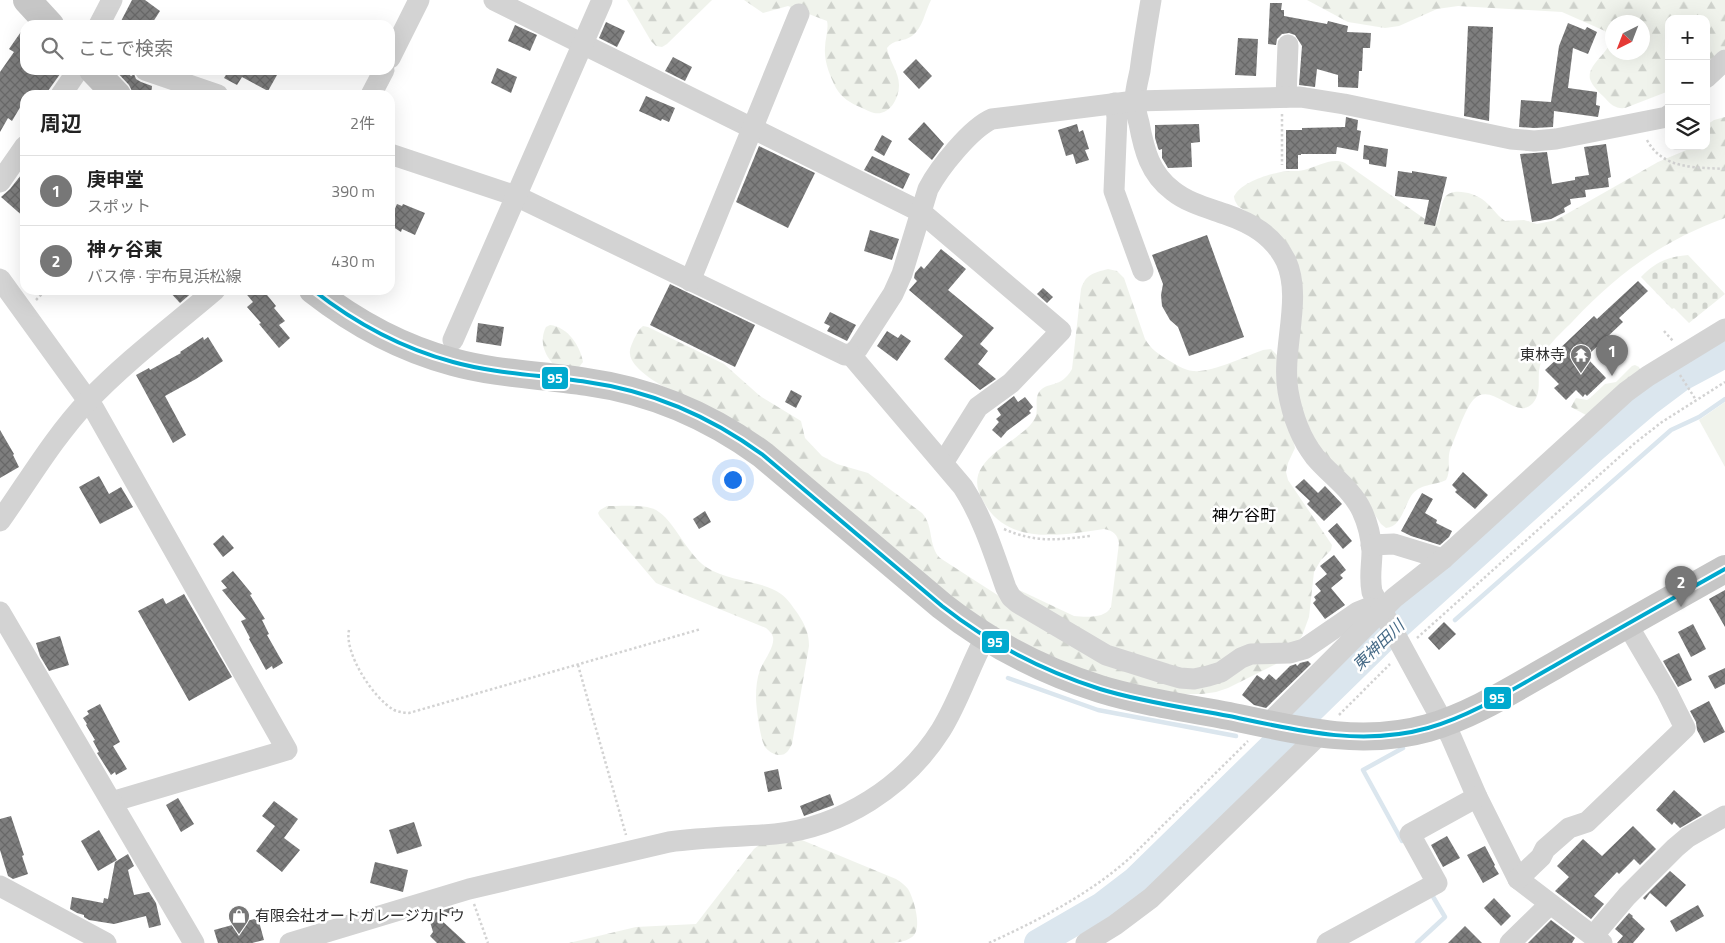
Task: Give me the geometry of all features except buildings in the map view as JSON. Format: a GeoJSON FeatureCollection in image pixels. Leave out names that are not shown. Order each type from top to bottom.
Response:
{"type":"FeatureCollection","features":[{"type":"Feature","properties":{"kind":"main road"},"geometry":{"type":"LineString","coordinates":[[27,0],[45,20]]}},
{"type":"Feature","properties":{"kind":"main road"},"geometry":{"type":"LineString","coordinates":[[98,75],[112,90]]}},
{"type":"Feature","properties":{"kind":"main road"},"geometry":{"type":"LineString","coordinates":[[320,295],[361,324],[397,343],[429,355],[474,367],[588,382],[631,390],[672,404],[712,422],[735,435],[763,455],[942,606],[986,638],[1032,662],[1101,689],[1269,725],[1346,737],[1379,736],[1411,732],[1442,723],[1494,700],[1725,568]]}},
{"type":"Feature","properties":{"kind":"street"},"geometry":{"type":"LineString","coordinates":[[102,20],[112,0]]}},
{"type":"Feature","properties":{"kind":"street"},"geometry":{"type":"LineString","coordinates":[[395,48],[419,0]]}},
{"type":"Feature","properties":{"kind":"street"},"geometry":{"type":"LineString","coordinates":[[494,0],[921,212],[1060,331],[1011,382],[978,407],[943,463]]}},
{"type":"Feature","properties":{"kind":"street"},"geometry":{"type":"LineString","coordinates":[[453,340],[602,0]]}},
{"type":"Feature","properties":{"kind":"street"},"geometry":{"type":"LineString","coordinates":[[1142,272],[1114,191],[1116,117],[1125,102],[1151,0]]}},
{"type":"Feature","properties":{"kind":"street"},"geometry":{"type":"LineString","coordinates":[[690,281],[799,14]]}},
{"type":"Feature","properties":{"kind":"street"},"geometry":{"type":"LineString","coordinates":[[1284,98],[1288,45]]}},
{"type":"Feature","properties":{"kind":"street"},"geometry":{"type":"LineString","coordinates":[[1710,74],[1725,60]]}},
{"type":"Feature","properties":{"kind":"street"},"geometry":{"type":"LineString","coordinates":[[64,90],[75,75]]}},
{"type":"Feature","properties":{"kind":"street"},"geometry":{"type":"LineString","coordinates":[[160,75],[203,90]]}},
{"type":"Feature","properties":{"kind":"street"},"geometry":{"type":"LineString","coordinates":[[374,90],[382,75]]}},
{"type":"Feature","properties":{"kind":"street"},"geometry":{"type":"LineString","coordinates":[[395,156],[516,196],[845,355],[853,354],[858,348],[893,294],[902,274],[928,189],[940,169],[979,126],[999,117],[1125,102],[1284,98],[1322,99],[1522,140],[1556,139],[1665,117]]}},
{"type":"Feature","properties":{"kind":"street"},"geometry":{"type":"LineString","coordinates":[[1125,102],[1143,148],[1163,183],[1185,199],[1252,224],[1266,234],[1277,246],[1286,261],[1291,277],[1293,294],[1286,372],[1291,408],[1297,425],[1315,457],[1361,508],[1367,522],[1371,545],[1370,580],[1372,592],[1451,738],[1477,796],[1518,878],[1597,939],[1627,896],[1675,848],[1688,837],[1725,816]]}},
{"type":"Feature","properties":{"kind":"street"},"geometry":{"type":"LineString","coordinates":[[0,182],[20,153]]}},
{"type":"Feature","properties":{"kind":"street"},"geometry":{"type":"LineString","coordinates":[[0,279],[88,401],[287,750],[118,800],[113,804]]}},
{"type":"Feature","properties":{"kind":"street"},"geometry":{"type":"LineString","coordinates":[[0,521],[53,442],[88,401],[209,295]]}},
{"type":"Feature","properties":{"kind":"street"},"geometry":{"type":"LineString","coordinates":[[1269,725],[1383,612],[1394,598],[1443,559],[1626,392],[1648,376],[1725,329]]}},
{"type":"Feature","properties":{"kind":"street"},"geometry":{"type":"LineString","coordinates":[[850,354],[969,495],[983,524],[1011,597],[1018,604],[1099,652],[1180,678],[1194,678],[1221,672],[1241,658],[1251,654],[1290,653],[1304,649],[1358,612],[1368,608],[1383,612]]}},
{"type":"Feature","properties":{"kind":"street"},"geometry":{"type":"LineString","coordinates":[[1371,545],[1394,544],[1443,559]]}},
{"type":"Feature","properties":{"kind":"street"},"geometry":{"type":"LineString","coordinates":[[0,612],[194,943]]}},
{"type":"Feature","properties":{"kind":"street"},"geometry":{"type":"LineString","coordinates":[[1518,878],[1542,857],[1545,849],[1570,828],[1587,822],[1686,728],[1627,624]]}},
{"type":"Feature","properties":{"kind":"street"},"geometry":{"type":"LineString","coordinates":[[290,943],[469,889],[631,851],[682,840],[776,834],[834,819],[870,801],[911,768],[929,748],[940,732],[959,696],[986,638]]}},
{"type":"Feature","properties":{"kind":"street"},"geometry":{"type":"LineString","coordinates":[[1086,943],[1122,921],[1157,893],[1317,733]]}},
{"type":"Feature","properties":{"kind":"street"},"geometry":{"type":"LineString","coordinates":[[1336,941],[1437,883],[1410,834],[1477,796]]}},
{"type":"Feature","properties":{"kind":"street"},"geometry":{"type":"LineString","coordinates":[[0,885],[106,943]]}},
{"type":"Feature","properties":{"kind":"street"},"geometry":{"type":"LineString","coordinates":[[1510,943],[1550,904]]}},
{"type":"Feature","properties":{"kind":"path"},"geometry":{"type":"LineString","coordinates":[[1282,165],[1284,98]]}},
{"type":"Feature","properties":{"kind":"path"},"geometry":{"type":"LineString","coordinates":[[1638,122],[1650,146],[1658,155],[1669,162],[1681,166],[1725,169]]}},
{"type":"Feature","properties":{"kind":"path"},"geometry":{"type":"LineString","coordinates":[[1679,373],[1696,400]]}},
{"type":"Feature","properties":{"kind":"path"},"geometry":{"type":"LineString","coordinates":[[1317,733],[1404,648],[1615,460],[1662,422],[1725,382]]}},
{"type":"Feature","properties":{"kind":"path"},"geometry":{"type":"LineString","coordinates":[[983,524],[990,522],[1015,534],[1036,539],[1058,540],[1090,536]]}},
{"type":"Feature","properties":{"kind":"path"},"geometry":{"type":"LineString","coordinates":[[349,630],[347,638],[362,674],[369,685],[387,704],[401,713],[417,712],[701,629]]}},
{"type":"Feature","properties":{"kind":"path"},"geometry":{"type":"LineString","coordinates":[[578,665],[631,851]]}},
{"type":"Feature","properties":{"kind":"path"},"geometry":{"type":"LineString","coordinates":[[990,943],[1029,925],[1102,881],[1132,856],[1233,758]]}},
{"type":"Feature","properties":{"kind":"path"},"geometry":{"type":"LineString","coordinates":[[469,889],[488,943]]}},
{"type":"Feature","properties":{"kind":"green space"},"geometry":{"type":"Polygon","coordinates":[[[627,0],[712,0],[662,47],[656,46],[651,41],[627,0]]]}},
{"type":"Feature","properties":{"kind":"green space"},"geometry":{"type":"Polygon","coordinates":[[[744,0],[931,0],[916,33],[909,38],[892,43],[887,48],[897,76],[899,90],[889,109],[885,112],[872,113],[850,102],[836,88],[825,58],[827,21],[788,6],[763,13],[744,0]]]}},
{"type":"Feature","properties":{"kind":"green space"},"geometry":{"type":"Polygon","coordinates":[[[1307,0],[1725,0],[1725,49],[1710,62],[1710,15],[1665,15],[1665,93],[1625,108],[1616,107],[1609,103],[1594,87],[1590,79],[1590,72],[1605,51],[1605,60],[1650,60],[1650,15],[1605,15],[1605,31],[1562,12],[1458,6],[1437,9],[1399,26],[1385,28],[1348,22],[1307,0]]]}},
{"type":"Feature","properties":{"kind":"green space"},"geometry":{"type":"Polygon","coordinates":[[[1725,117],[1725,218],[1681,237],[1642,260],[1624,273],[1590,304],[1547,349],[1540,365],[1538,391],[1533,403],[1526,408],[1519,408],[1489,395],[1481,395],[1474,399],[1464,416],[1450,450],[1446,480],[1423,487],[1415,492],[1411,496],[1402,516],[1391,527],[1386,528],[1381,524],[1364,499],[1321,452],[1299,406],[1295,355],[1271,228],[1238,206],[1234,197],[1237,192],[1254,180],[1268,175],[1284,171],[1301,171],[1330,162],[1340,161],[1432,224],[1438,220],[1445,197],[1453,192],[1458,192],[1469,193],[1482,199],[1505,221],[1524,220],[1537,224],[1556,220],[1658,162],[1686,150],[1710,150],[1710,123],[1725,117]]]}},
{"type":"Feature","properties":{"kind":"green space"},"geometry":{"type":"Polygon","coordinates":[[[1688,255],[1725,294],[1689,323],[1674,308],[1672,309],[1641,277],[1662,261],[1688,255]]]}},
{"type":"Feature","properties":{"kind":"green space"},"geometry":{"type":"Polygon","coordinates":[[[1108,269],[1117,271],[1124,278],[1147,343],[1158,353],[1180,367],[1200,371],[1219,367],[1263,350],[1271,349],[1277,355],[1295,448],[1286,472],[1288,480],[1332,545],[1331,550],[1321,560],[1314,572],[1309,617],[1302,636],[1291,651],[1276,664],[1216,692],[1176,694],[1104,678],[1006,637],[670,390],[646,375],[635,365],[630,354],[630,348],[634,339],[643,326],[724,364],[760,396],[801,421],[805,438],[822,456],[837,464],[868,473],[922,513],[926,518],[936,553],[940,558],[1016,607],[1017,589],[1074,616],[1100,615],[1104,614],[1111,607],[1119,543],[1114,533],[1104,529],[1053,535],[1020,531],[1005,525],[992,514],[980,495],[977,483],[978,475],[987,460],[1031,424],[1036,415],[1039,392],[1059,382],[1072,369],[1081,289],[1088,277],[1108,269]]]}},
{"type":"Feature","properties":{"kind":"green space"},"geometry":{"type":"Polygon","coordinates":[[[550,325],[562,329],[572,338],[583,362],[579,367],[554,365],[550,361],[545,352],[543,337],[546,327],[550,325]]]}},
{"type":"Feature","properties":{"kind":"green space"},"geometry":{"type":"Polygon","coordinates":[[[1635,365],[1640,370],[1586,415],[1571,407],[1576,398],[1587,400],[1605,384],[1616,382],[1635,365]]]}},
{"type":"Feature","properties":{"kind":"green space"},"geometry":{"type":"Polygon","coordinates":[[[1725,402],[1725,467],[1699,420],[1725,402]]]}},
{"type":"Feature","properties":{"kind":"green space"},"geometry":{"type":"Polygon","coordinates":[[[607,506],[640,506],[656,510],[669,521],[693,554],[706,567],[724,576],[773,589],[784,596],[792,606],[806,629],[809,646],[792,744],[785,754],[776,755],[765,747],[757,708],[757,679],[772,645],[773,637],[771,633],[766,628],[656,583],[600,517],[598,513],[607,506]]]}},
{"type":"Feature","properties":{"kind":"green space"},"geometry":{"type":"Polygon","coordinates":[[[797,838],[896,879],[904,885],[908,889],[915,906],[917,928],[912,937],[894,943],[569,943],[636,927],[696,924],[754,849],[761,843],[797,838]]]}},
{"type":"Feature","properties":{"kind":"waterway","name":"東神田川"},"geometry":{"type":"LineString","coordinates":[[1038,943],[1102,906],[1136,880],[1389,633],[1594,448],[1648,402],[1680,378],[1725,354]]}},
{"type":"Feature","properties":{"kind":"waterway"},"geometry":{"type":"LineString","coordinates":[[1455,620],[1671,430],[1699,417],[1725,399]]}},
{"type":"Feature","properties":{"kind":"waterway"},"geometry":{"type":"LineString","coordinates":[[1008,678],[1098,710],[1236,736]]}},
{"type":"Feature","properties":{"kind":"waterway"},"geometry":{"type":"LineString","coordinates":[[1402,841],[1363,770],[1403,748]]}},
{"type":"Feature","properties":{"kind":"waterway","name":"東神田川"},"geometry":{"type":"LineString","coordinates":[[1253,754],[1260,760]]}},
{"type":"Feature","properties":{"kind":"waterway"},"geometry":{"type":"LineString","coordinates":[[1417,943],[1445,917],[1432,895]]}},
{"type":"Feature","properties":{"kind":"transit line","name":"95"},"geometry":{"type":"LineString","coordinates":[[320,295],[362,324],[397,342],[434,356],[486,369],[611,386],[658,399],[702,418],[743,441],[763,455],[942,606],[979,632],[1037,665],[1079,682],[1132,698],[1303,731],[1353,736],[1403,734],[1445,723],[1493,701],[1725,569]]}},
{"type":"Feature","properties":{"kind":"place","name":"東林寺"},"geometry":{"type":"Point","coordinates":[1581,374]}},
{"type":"Feature","properties":{"kind":"place","name":"庚申堂"},"geometry":{"type":"Point","coordinates":[1612,376]}},
{"type":"Feature","properties":{"kind":"place","name":"神ヶ谷東"},"geometry":{"type":"Point","coordinates":[1681,607]}},
{"type":"Feature","properties":{"kind":"place","name":"有限会社オートガレージカトウ"},"geometry":{"type":"Point","coordinates":[239,935]}},
{"type":"Feature","properties":{"kind":"district","name":"神ケ谷町"},"geometry":{"type":"Point","coordinates":[1244,515]}}]}
